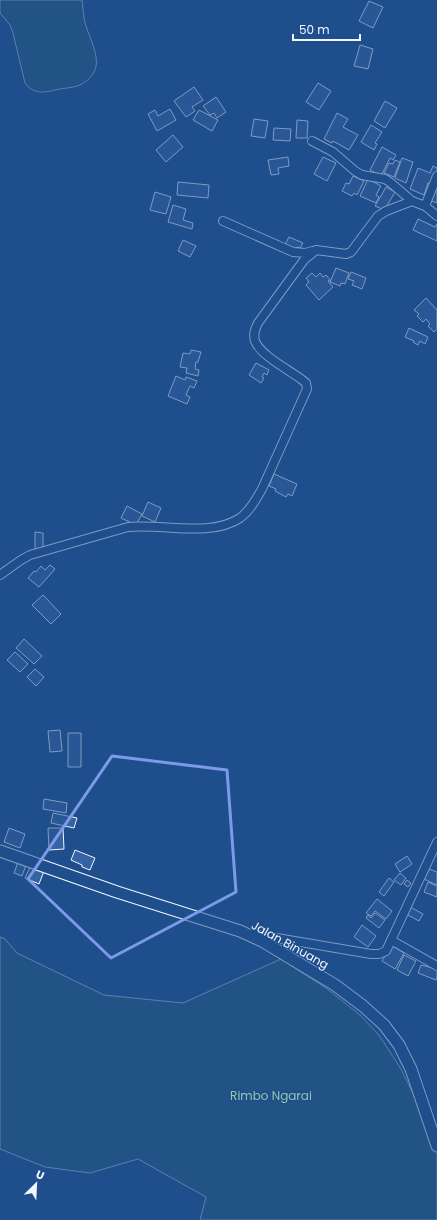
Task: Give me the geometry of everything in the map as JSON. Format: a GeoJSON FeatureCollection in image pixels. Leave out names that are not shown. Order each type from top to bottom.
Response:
{"type":"FeatureCollection","features":[{"type":"Feature","properties":{"kind":"main road","name":"Jalan Binuang"},"geometry":{"type":"LineString","coordinates":[[0,851],[117,892],[240,932],[262,941],[335,986],[363,1006],[384,1025],[398,1045],[411,1070],[437,1146]]}},
{"type":"Feature","properties":{"kind":"street"},"geometry":{"type":"LineString","coordinates":[[312,141],[333,152],[355,171],[362,175],[385,179],[412,201],[424,206],[437,216]]}},
{"type":"Feature","properties":{"kind":"street"},"geometry":{"type":"LineString","coordinates":[[424,206],[437,176]]}},
{"type":"Feature","properties":{"kind":"street"},"geometry":{"type":"LineString","coordinates":[[223,221],[293,252],[305,253],[316,250],[346,254],[351,252],[378,216],[386,211],[412,201]]}},
{"type":"Feature","properties":{"kind":"street"},"geometry":{"type":"LineString","coordinates":[[0,574],[30,555],[128,526],[138,525],[194,529],[222,526],[240,518],[254,503],[262,489],[307,389],[306,383],[257,346],[254,339],[254,331],[258,323],[304,260],[316,250]]}},
{"type":"Feature","properties":{"kind":"street"},"geometry":{"type":"LineString","coordinates":[[240,932],[371,954],[379,954],[386,951],[437,842]]}},
{"type":"Feature","properties":{"kind":"street"},"geometry":{"type":"LineString","coordinates":[[390,940],[437,966]]}},
{"type":"Feature","properties":{"kind":"highlighted area"},"geometry":{"type":"Polygon","coordinates":[[[112,756],[227,770],[236,892],[111,958],[28,879],[112,756]]]}},
{"type":"Feature","properties":{"kind":"green space"},"geometry":{"type":"Polygon","coordinates":[[[0,0],[82,0],[86,27],[95,53],[95,70],[91,77],[79,85],[46,92],[38,92],[28,87],[25,83],[10,25],[0,13],[0,0]]]}},
{"type":"Feature","properties":{"kind":"green space","name":"Rimbo Ngarai"},"geometry":{"type":"Polygon","coordinates":[[[0,937],[5,939],[17,953],[104,995],[183,1003],[281,959],[326,988],[360,1015],[379,1035],[401,1069],[437,1142],[437,1220],[200,1220],[206,1197],[138,1159],[90,1173],[45,1167],[0,1149],[0,937]]]}},
{"type":"Feature","properties":{"kind":"building"},"geometry":{"type":"Polygon","coordinates":[[[369,1],[383,7],[373,28],[359,21],[369,1]]]}},
{"type":"Feature","properties":{"kind":"building"},"geometry":{"type":"Polygon","coordinates":[[[360,45],[373,49],[368,69],[354,66],[360,45]]]}},
{"type":"Feature","properties":{"kind":"building"},"geometry":{"type":"Polygon","coordinates":[[[318,83],[331,91],[319,110],[306,102],[318,83]]]}},
{"type":"Feature","properties":{"kind":"building"},"geometry":{"type":"Polygon","coordinates":[[[194,87],[203,100],[192,107],[195,111],[186,117],[174,101],[194,87]]]}},
{"type":"Feature","properties":{"kind":"building"},"geometry":{"type":"Polygon","coordinates":[[[216,97],[226,112],[217,118],[214,113],[210,115],[203,106],[216,97]]]}},
{"type":"Feature","properties":{"kind":"building"},"geometry":{"type":"Polygon","coordinates":[[[385,101],[397,108],[385,128],[374,121],[385,101]]]}},
{"type":"Feature","properties":{"kind":"building"},"geometry":{"type":"Polygon","coordinates":[[[170,109],[176,120],[157,131],[148,114],[155,110],[158,116],[170,109]]]}},
{"type":"Feature","properties":{"kind":"building"},"geometry":{"type":"Polygon","coordinates":[[[199,110],[218,120],[212,131],[193,120],[199,110]]]}},
{"type":"Feature","properties":{"kind":"building"},"geometry":{"type":"Polygon","coordinates":[[[337,113],[348,119],[343,127],[358,135],[349,150],[333,141],[332,143],[324,139],[337,113]]]}},
{"type":"Feature","properties":{"kind":"building"},"geometry":{"type":"Polygon","coordinates":[[[254,119],[268,121],[265,138],[251,136],[254,119]]]}},
{"type":"Feature","properties":{"kind":"building"},"geometry":{"type":"Polygon","coordinates":[[[297,120],[308,121],[307,138],[296,138],[297,120]]]}},
{"type":"Feature","properties":{"kind":"building"},"geometry":{"type":"Polygon","coordinates":[[[371,125],[382,132],[375,143],[377,144],[374,150],[361,142],[371,125]]]}},
{"type":"Feature","properties":{"kind":"building"},"geometry":{"type":"Polygon","coordinates":[[[274,128],[291,129],[290,141],[273,140],[274,128]]]}},
{"type":"Feature","properties":{"kind":"building"},"geometry":{"type":"Polygon","coordinates":[[[173,135],[183,147],[166,162],[156,150],[173,135]]]}},
{"type":"Feature","properties":{"kind":"building"},"geometry":{"type":"Polygon","coordinates":[[[382,147],[396,155],[393,160],[390,158],[381,176],[370,170],[382,147]]]}},
{"type":"Feature","properties":{"kind":"building"},"geometry":{"type":"Polygon","coordinates":[[[288,157],[289,166],[278,168],[279,174],[271,175],[268,160],[288,157]]]}},
{"type":"Feature","properties":{"kind":"building"},"geometry":{"type":"Polygon","coordinates":[[[323,157],[336,163],[327,181],[314,174],[323,157]]]}},
{"type":"Feature","properties":{"kind":"building"},"geometry":{"type":"Polygon","coordinates":[[[402,158],[413,162],[406,183],[395,178],[402,158]]]}},
{"type":"Feature","properties":{"kind":"building"},"geometry":{"type":"Polygon","coordinates":[[[395,160],[400,162],[394,177],[384,173],[389,163],[393,164],[395,160]]]}},
{"type":"Feature","properties":{"kind":"building"},"geometry":{"type":"Polygon","coordinates":[[[433,166],[437,168],[437,172],[432,185],[428,183],[424,195],[410,189],[418,168],[430,173],[433,166]]]}},
{"type":"Feature","properties":{"kind":"building"},"geometry":{"type":"Polygon","coordinates":[[[353,176],[364,181],[357,195],[354,193],[352,196],[342,191],[346,183],[349,184],[353,176]]]}},
{"type":"Feature","properties":{"kind":"building"},"geometry":{"type":"Polygon","coordinates":[[[368,179],[381,186],[376,195],[379,197],[376,203],[360,196],[368,179]]]}},
{"type":"Feature","properties":{"kind":"building"},"geometry":{"type":"Polygon","coordinates":[[[178,182],[209,185],[208,198],[177,195],[178,182]]]}},
{"type":"Feature","properties":{"kind":"building"},"geometry":{"type":"Polygon","coordinates":[[[437,186],[437,203],[429,200],[437,186]]]}},
{"type":"Feature","properties":{"kind":"building"},"geometry":{"type":"Polygon","coordinates":[[[386,187],[395,192],[385,209],[383,207],[382,209],[375,206],[386,187]]]}},
{"type":"Feature","properties":{"kind":"building"},"geometry":{"type":"Polygon","coordinates":[[[155,192],[171,197],[166,214],[150,210],[155,192]]]}},
{"type":"Feature","properties":{"kind":"building"},"geometry":{"type":"Polygon","coordinates":[[[173,205],[186,209],[183,220],[193,223],[192,229],[168,222],[173,205]]]}},
{"type":"Feature","properties":{"kind":"building"},"geometry":{"type":"Polygon","coordinates":[[[418,219],[435,227],[437,224],[437,241],[413,230],[418,219]]]}},
{"type":"Feature","properties":{"kind":"building"},"geometry":{"type":"Polygon","coordinates":[[[289,237],[303,243],[300,248],[297,247],[296,250],[285,245],[289,237]]]}},
{"type":"Feature","properties":{"kind":"building"},"geometry":{"type":"Polygon","coordinates":[[[183,240],[196,246],[190,257],[178,251],[183,240]]]}},
{"type":"Feature","properties":{"kind":"building"},"geometry":{"type":"Polygon","coordinates":[[[336,268],[349,273],[345,284],[341,283],[340,286],[330,282],[336,268]]]}},
{"type":"Feature","properties":{"kind":"building"},"geometry":{"type":"Polygon","coordinates":[[[351,272],[366,278],[362,289],[352,285],[354,281],[348,279],[351,272]]]}},
{"type":"Feature","properties":{"kind":"building"},"geometry":{"type":"Polygon","coordinates":[[[312,273],[316,277],[320,273],[323,277],[326,275],[330,280],[328,281],[333,287],[319,300],[306,285],[309,282],[306,278],[312,273]]]}},
{"type":"Feature","properties":{"kind":"building"},"geometry":{"type":"Polygon","coordinates":[[[426,298],[437,310],[437,329],[434,332],[428,326],[430,324],[426,319],[423,322],[417,316],[419,314],[414,310],[426,298]]]}},
{"type":"Feature","properties":{"kind":"building"},"geometry":{"type":"Polygon","coordinates":[[[409,328],[428,337],[425,344],[420,341],[418,345],[413,342],[414,341],[405,337],[409,328]]]}},
{"type":"Feature","properties":{"kind":"building"},"geometry":{"type":"Polygon","coordinates":[[[191,350],[201,352],[198,362],[196,362],[195,369],[199,370],[198,376],[186,373],[187,368],[180,367],[183,353],[190,354],[191,350]]]}},
{"type":"Feature","properties":{"kind":"building"},"geometry":{"type":"Polygon","coordinates":[[[256,363],[269,370],[267,375],[264,373],[262,377],[264,378],[261,383],[249,375],[256,363]]]}},
{"type":"Feature","properties":{"kind":"building"},"geometry":{"type":"Polygon","coordinates":[[[176,376],[185,380],[186,377],[197,381],[194,388],[190,386],[186,395],[190,397],[187,404],[168,396],[176,376]]]}},
{"type":"Feature","properties":{"kind":"building"},"geometry":{"type":"Polygon","coordinates":[[[274,474],[297,484],[292,496],[288,494],[286,497],[275,491],[276,489],[269,486],[274,474]]]}},
{"type":"Feature","properties":{"kind":"building"},"geometry":{"type":"Polygon","coordinates":[[[148,502],[161,508],[155,522],[142,516],[148,502]]]}},
{"type":"Feature","properties":{"kind":"building"},"geometry":{"type":"Polygon","coordinates":[[[127,506],[142,514],[136,525],[121,518],[127,506]]]}},
{"type":"Feature","properties":{"kind":"building"},"geometry":{"type":"Polygon","coordinates":[[[35,532],[43,533],[43,551],[35,551],[35,532]]]}},
{"type":"Feature","properties":{"kind":"building"},"geometry":{"type":"Polygon","coordinates":[[[50,565],[55,569],[39,587],[28,578],[41,566],[45,570],[50,565]]]}},
{"type":"Feature","properties":{"kind":"building"},"geometry":{"type":"Polygon","coordinates":[[[43,595],[61,614],[51,624],[32,605],[43,595]]]}},
{"type":"Feature","properties":{"kind":"building"},"geometry":{"type":"Polygon","coordinates":[[[24,639],[42,656],[34,664],[16,648],[24,639]]]}},
{"type":"Feature","properties":{"kind":"building"},"geometry":{"type":"Polygon","coordinates":[[[15,652],[28,664],[20,672],[7,660],[15,652]]]}},
{"type":"Feature","properties":{"kind":"building"},"geometry":{"type":"Polygon","coordinates":[[[35,669],[44,677],[36,686],[27,677],[35,669]]]}},
{"type":"Feature","properties":{"kind":"building"},"geometry":{"type":"Polygon","coordinates":[[[60,730],[62,751],[50,752],[48,731],[60,730]]]}},
{"type":"Feature","properties":{"kind":"building"},"geometry":{"type":"Polygon","coordinates":[[[68,733],[81,733],[81,767],[68,767],[68,733]]]}},
{"type":"Feature","properties":{"kind":"building"},"geometry":{"type":"Polygon","coordinates":[[[44,799],[67,803],[66,813],[43,809],[44,799]]]}},
{"type":"Feature","properties":{"kind":"building"},"geometry":{"type":"Polygon","coordinates":[[[53,813],[77,818],[74,828],[51,823],[53,813]]]}},
{"type":"Feature","properties":{"kind":"building"},"geometry":{"type":"Polygon","coordinates":[[[9,828],[25,834],[20,848],[4,842],[9,828]]]}},
{"type":"Feature","properties":{"kind":"building"},"geometry":{"type":"Polygon","coordinates":[[[48,828],[63,828],[64,849],[49,850],[48,828]]]}},
{"type":"Feature","properties":{"kind":"building"},"geometry":{"type":"Polygon","coordinates":[[[75,850],[95,858],[90,870],[71,860],[75,850]]]}},
{"type":"Feature","properties":{"kind":"building"},"geometry":{"type":"Polygon","coordinates":[[[407,856],[412,864],[400,872],[395,864],[407,856]]]}},
{"type":"Feature","properties":{"kind":"building"},"geometry":{"type":"Polygon","coordinates":[[[18,862],[26,865],[22,876],[14,873],[18,862]]]}},
{"type":"Feature","properties":{"kind":"building"},"geometry":{"type":"Polygon","coordinates":[[[31,865],[44,871],[39,884],[25,878],[31,865]]]}},
{"type":"Feature","properties":{"kind":"building"},"geometry":{"type":"Polygon","coordinates":[[[429,869],[437,872],[437,885],[424,879],[429,869]]]}},
{"type":"Feature","properties":{"kind":"building"},"geometry":{"type":"Polygon","coordinates":[[[400,873],[406,878],[401,885],[394,880],[400,873]]]}},
{"type":"Feature","properties":{"kind":"building"},"geometry":{"type":"Polygon","coordinates":[[[389,878],[394,882],[384,896],[379,892],[389,878]]]}},
{"type":"Feature","properties":{"kind":"building"},"geometry":{"type":"Polygon","coordinates":[[[407,880],[411,883],[408,887],[404,884],[407,880]]]}},
{"type":"Feature","properties":{"kind":"building"},"geometry":{"type":"Polygon","coordinates":[[[428,882],[437,886],[437,897],[424,892],[428,882]]]}},
{"type":"Feature","properties":{"kind":"building"},"geometry":{"type":"Polygon","coordinates":[[[377,899],[392,911],[386,919],[375,911],[371,916],[366,913],[377,899]]]}},
{"type":"Feature","properties":{"kind":"building"},"geometry":{"type":"Polygon","coordinates":[[[410,907],[423,914],[419,921],[406,914],[410,907]]]}},
{"type":"Feature","properties":{"kind":"building"},"geometry":{"type":"Polygon","coordinates":[[[375,913],[385,920],[379,928],[366,918],[368,915],[371,918],[375,913]]]}},
{"type":"Feature","properties":{"kind":"building"},"geometry":{"type":"Polygon","coordinates":[[[362,925],[376,936],[368,947],[354,937],[362,925]]]}},
{"type":"Feature","properties":{"kind":"building"},"geometry":{"type":"Polygon","coordinates":[[[391,945],[404,953],[395,969],[382,961],[391,945]]]}},
{"type":"Feature","properties":{"kind":"building"},"geometry":{"type":"Polygon","coordinates":[[[404,955],[416,961],[408,976],[397,970],[404,955]]]}},
{"type":"Feature","properties":{"kind":"building"},"geometry":{"type":"Polygon","coordinates":[[[421,965],[433,968],[434,966],[437,967],[436,980],[418,973],[421,965]]]}}]}
